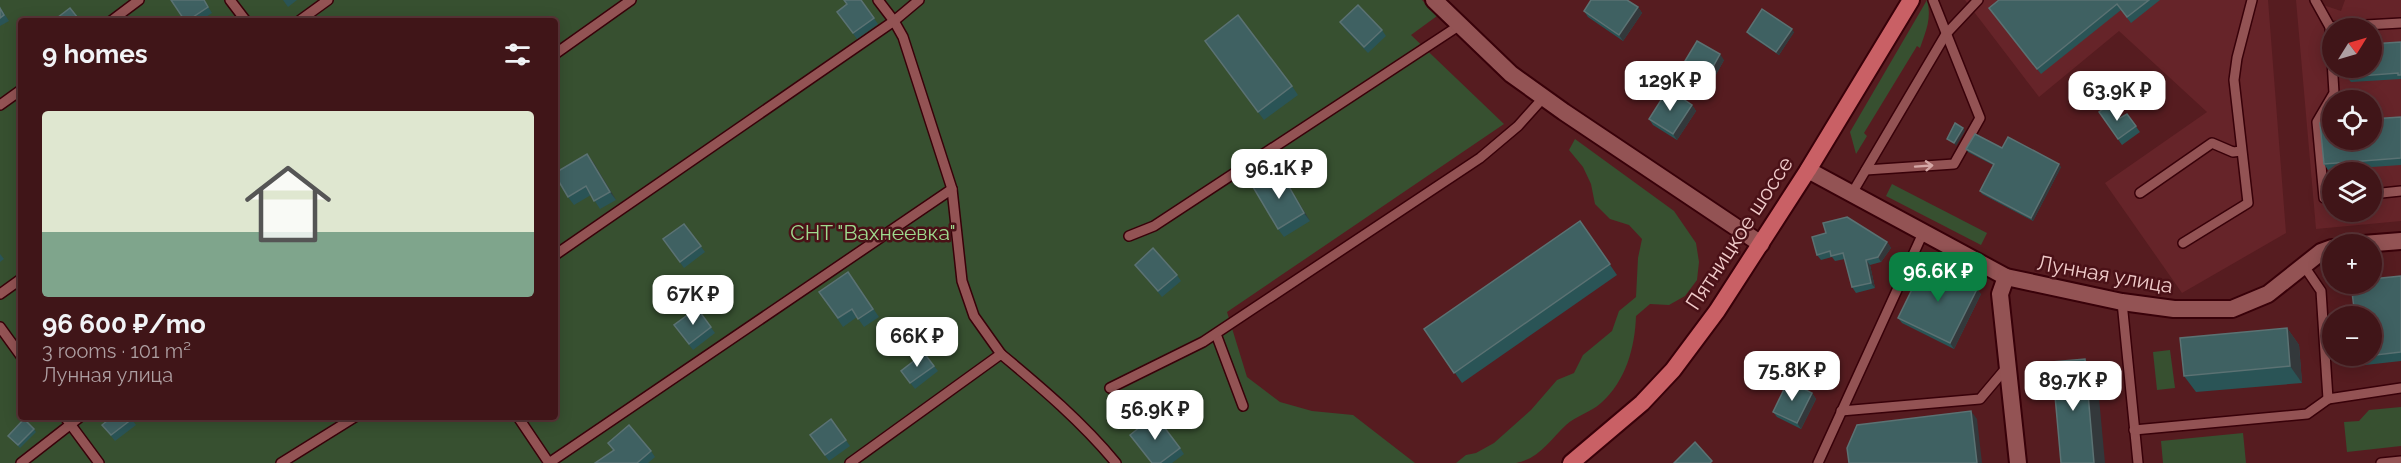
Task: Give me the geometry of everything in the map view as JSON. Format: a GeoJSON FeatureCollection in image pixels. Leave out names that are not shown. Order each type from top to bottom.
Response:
{"type":"FeatureCollection","features":[{"type":"Feature","properties":{"kind":"main road","name":"Пятницкое шоссе"},"geometry":{"type":"LineString","coordinates":[[1571,463],[1642,403],[1673,370],[1718,311],[1808,170],[1911,0]]}},
{"type":"Feature","properties":{"kind":"street"},"geometry":{"type":"LineString","coordinates":[[1434,0],[1511,74],[1761,244]]}},
{"type":"Feature","properties":{"kind":"street","name":"Лунная улица"},"geometry":{"type":"LineString","coordinates":[[1808,170],[2006,277],[2122,302],[2174,309],[2232,309],[2268,294],[2322,252]]}},
{"type":"Feature","properties":{"kind":"street"},"geometry":{"type":"LineString","coordinates":[[2382,242],[2401,241]]}},
{"type":"Feature","properties":{"kind":"street"},"geometry":{"type":"LineString","coordinates":[[2006,277],[2000,294],[2018,463]]}},
{"type":"Feature","properties":{"kind":"lane"},"geometry":{"type":"LineString","coordinates":[[115,18],[139,0]]}},
{"type":"Feature","properties":{"kind":"lane"},"geometry":{"type":"LineString","coordinates":[[230,0],[244,18]]}},
{"type":"Feature","properties":{"kind":"lane"},"geometry":{"type":"LineString","coordinates":[[303,18],[328,0]]}},
{"type":"Feature","properties":{"kind":"lane"},"geometry":{"type":"LineString","coordinates":[[558,52],[631,0]]}},
{"type":"Feature","properties":{"kind":"lane"},"geometry":{"type":"LineString","coordinates":[[878,0],[903,37],[951,189],[962,280],[974,316],[1001,354],[1057,400],[1098,441],[1116,463]]}},
{"type":"Feature","properties":{"kind":"lane"},"geometry":{"type":"LineString","coordinates":[[558,253],[894,21],[919,0]]}},
{"type":"Feature","properties":{"kind":"lane"},"geometry":{"type":"LineString","coordinates":[[1866,170],[1954,164],[1980,118],[1933,0]]}},
{"type":"Feature","properties":{"kind":"lane"},"geometry":{"type":"LineString","coordinates":[[1851,195],[1946,34],[1978,0]]}},
{"type":"Feature","properties":{"kind":"lane"},"geometry":{"type":"LineString","coordinates":[[2183,243],[2248,203],[2234,80],[2237,58],[2252,0]]}},
{"type":"Feature","properties":{"kind":"lane"},"geometry":{"type":"LineString","coordinates":[[2315,0],[2325,18]]}},
{"type":"Feature","properties":{"kind":"lane"},"geometry":{"type":"LineString","coordinates":[[2382,24],[2401,23]]}},
{"type":"Feature","properties":{"kind":"lane"},"geometry":{"type":"LineString","coordinates":[[1129,236],[1154,226],[1460,25]]}},
{"type":"Feature","properties":{"kind":"lane"},"geometry":{"type":"LineString","coordinates":[[2322,176],[2317,122],[2334,93],[2333,78]]}},
{"type":"Feature","properties":{"kind":"lane"},"geometry":{"type":"LineString","coordinates":[[0,105],[18,92]]}},
{"type":"Feature","properties":{"kind":"lane"},"geometry":{"type":"LineString","coordinates":[[1110,388],[1203,342],[1480,158],[1518,126],[1544,97]]}},
{"type":"Feature","properties":{"kind":"lane"},"geometry":{"type":"LineString","coordinates":[[2140,193],[2212,143],[2233,152],[2241,151]]}},
{"type":"Feature","properties":{"kind":"lane"},"geometry":{"type":"LineString","coordinates":[[520,420],[549,463],[951,189]]}},
{"type":"Feature","properties":{"kind":"lane"},"geometry":{"type":"LineString","coordinates":[[2382,193],[2401,191]]}},
{"type":"Feature","properties":{"kind":"lane"},"geometry":{"type":"LineString","coordinates":[[1818,463],[1923,233]]}},
{"type":"Feature","properties":{"kind":"lane"},"geometry":{"type":"LineString","coordinates":[[2304,266],[2320,291],[2328,399]]}},
{"type":"Feature","properties":{"kind":"lane"},"geometry":{"type":"LineString","coordinates":[[0,294],[18,281]]}},
{"type":"Feature","properties":{"kind":"lane"},"geometry":{"type":"LineString","coordinates":[[2122,302],[2138,463]]}},
{"type":"Feature","properties":{"kind":"lane"},"geometry":{"type":"LineString","coordinates":[[0,327],[18,352]]}},
{"type":"Feature","properties":{"kind":"lane"},"geometry":{"type":"LineString","coordinates":[[1215,334],[1243,406]]}},
{"type":"Feature","properties":{"kind":"lane"},"geometry":{"type":"LineString","coordinates":[[850,463],[1001,354]]}},
{"type":"Feature","properties":{"kind":"lane"},"geometry":{"type":"LineString","coordinates":[[1841,411],[1980,399],[2007,367]]}},
{"type":"Feature","properties":{"kind":"lane"},"geometry":{"type":"LineString","coordinates":[[2134,430],[2307,414],[2328,399],[2401,388]]}},
{"type":"Feature","properties":{"kind":"lane"},"geometry":{"type":"LineString","coordinates":[[281,463],[350,420]]}},
{"type":"Feature","properties":{"kind":"lane"},"geometry":{"type":"LineString","coordinates":[[21,463],[67,421],[99,463]]}},
{"type":"Feature","properties":{"kind":"lane"},"geometry":{"type":"LineString","coordinates":[[2381,463],[2401,461]]}},
{"type":"Feature","properties":{"kind":"shaded area"},"geometry":{"type":"Polygon","coordinates":[[[1965,0],[2268,0],[2286,233],[2182,293],[2105,183],[2207,112],[2119,31],[2039,97],[1965,0]]]}},
{"type":"Feature","properties":{"kind":"shaded area"},"geometry":{"type":"Polygon","coordinates":[[[2296,0],[2308,0],[2341,11],[2345,0],[2401,0],[2401,221],[2316,229],[2296,0]]]}},
{"type":"Feature","properties":{"kind":"green space","name":"СНТ \"Вахнеевка\""},"geometry":{"type":"Polygon","coordinates":[[[0,0],[1422,0],[1437,16],[1411,35],[1504,124],[1227,312],[1247,377],[1280,402],[1312,411],[1353,415],[1415,463],[0,463],[0,0]]]}},
{"type":"Feature","properties":{"kind":"green space"},"geometry":{"type":"Polygon","coordinates":[[[1927,0],[1929,19],[1920,48],[1917,46],[1864,133],[1867,136],[1856,154],[1850,132],[1927,0]]]}},
{"type":"Feature","properties":{"kind":"green space"},"geometry":{"type":"Polygon","coordinates":[[[1575,139],[1674,211],[1696,243],[1699,262],[1697,280],[1685,296],[1669,305],[1650,304],[1636,316],[1634,340],[1628,363],[1610,394],[1593,409],[1560,430],[1538,453],[1516,463],[1456,463],[1466,455],[1476,453],[1494,443],[1531,410],[1557,380],[1574,373],[1583,355],[1612,331],[1619,311],[1636,297],[1638,258],[1642,239],[1629,225],[1610,219],[1595,204],[1591,184],[1583,167],[1569,150],[1575,139]]]}},
{"type":"Feature","properties":{"kind":"green space"},"geometry":{"type":"Polygon","coordinates":[[[1892,184],[1987,233],[1981,245],[1886,196],[1892,184]]]}},
{"type":"Feature","properties":{"kind":"green space"},"geometry":{"type":"Polygon","coordinates":[[[2170,350],[2175,388],[2157,390],[2153,352],[2170,350]]]}},
{"type":"Feature","properties":{"kind":"green space"},"geometry":{"type":"Polygon","coordinates":[[[2401,407],[2401,446],[2347,452],[2344,422],[2359,421],[2369,410],[2401,407]]]}},
{"type":"Feature","properties":{"kind":"green space"},"geometry":{"type":"Polygon","coordinates":[[[2243,433],[2246,463],[2163,463],[2161,441],[2243,433]]]}},
{"type":"Feature","properties":{"kind":"building"},"geometry":{"type":"Polygon","coordinates":[[[171,0],[204,0],[208,7],[192,18],[183,18],[171,0]]]}},
{"type":"Feature","properties":{"kind":"building"},"geometry":{"type":"Polygon","coordinates":[[[844,0],[861,0],[874,18],[853,33],[837,12],[847,4],[844,0]]]}},
{"type":"Feature","properties":{"kind":"building"},"geometry":{"type":"Polygon","coordinates":[[[1591,0],[1627,0],[1638,7],[1619,35],[1584,11],[1591,0]]]}},
{"type":"Feature","properties":{"kind":"building"},"geometry":{"type":"Polygon","coordinates":[[[1999,0],[2149,0],[2127,17],[2117,4],[2037,69],[1989,8],[1999,0]]]}},
{"type":"Feature","properties":{"kind":"building"},"geometry":{"type":"Polygon","coordinates":[[[1358,5],[1382,30],[1364,47],[1340,22],[1358,5]]]}},
{"type":"Feature","properties":{"kind":"building"},"geometry":{"type":"Polygon","coordinates":[[[70,8],[78,18],[57,18],[70,8]]]}},
{"type":"Feature","properties":{"kind":"building"},"geometry":{"type":"Polygon","coordinates":[[[1762,9],[1792,29],[1776,52],[1747,32],[1762,9]]]}},
{"type":"Feature","properties":{"kind":"building"},"geometry":{"type":"Polygon","coordinates":[[[1238,15],[1292,86],[1258,112],[1205,41],[1238,15]]]}},
{"type":"Feature","properties":{"kind":"building"},"geometry":{"type":"Polygon","coordinates":[[[1697,41],[1720,54],[1709,74],[1685,61],[1697,41]]]}},
{"type":"Feature","properties":{"kind":"building"},"geometry":{"type":"Polygon","coordinates":[[[2401,42],[2401,75],[2398,73],[2382,74],[2382,43],[2401,42]]]}},
{"type":"Feature","properties":{"kind":"building"},"geometry":{"type":"Polygon","coordinates":[[[1668,89],[1692,105],[1673,134],[1649,119],[1668,89]]]}},
{"type":"Feature","properties":{"kind":"building"},"geometry":{"type":"Polygon","coordinates":[[[2110,104],[2120,118],[2127,114],[2136,126],[2118,139],[2099,112],[2110,104]]]}},
{"type":"Feature","properties":{"kind":"building"},"geometry":{"type":"Polygon","coordinates":[[[2401,117],[2401,158],[2324,162],[2323,150],[2382,150],[2382,118],[2401,117]]]}},
{"type":"Feature","properties":{"kind":"building"},"geometry":{"type":"Polygon","coordinates":[[[1955,123],[1963,128],[1954,143],[1947,139],[1955,123]]]}},
{"type":"Feature","properties":{"kind":"building"},"geometry":{"type":"Polygon","coordinates":[[[1975,134],[2002,148],[2008,137],[2059,164],[2031,218],[1980,191],[1994,164],[1966,149],[1975,134]]]}},
{"type":"Feature","properties":{"kind":"building"},"geometry":{"type":"Polygon","coordinates":[[[587,154],[610,192],[594,201],[586,186],[568,197],[558,180],[558,171],[587,154]]]}},
{"type":"Feature","properties":{"kind":"building"},"geometry":{"type":"Polygon","coordinates":[[[1280,171],[1304,213],[1278,229],[1253,187],[1280,171]]]}},
{"type":"Feature","properties":{"kind":"building"},"geometry":{"type":"Polygon","coordinates":[[[1847,217],[1887,242],[1878,257],[1866,260],[1871,283],[1852,287],[1843,253],[1831,256],[1830,251],[1817,255],[1812,237],[1826,233],[1823,223],[1847,217]]]}},
{"type":"Feature","properties":{"kind":"building"},"geometry":{"type":"Polygon","coordinates":[[[1580,221],[1610,264],[1454,373],[1424,329],[1580,221]]]}},
{"type":"Feature","properties":{"kind":"building"},"geometry":{"type":"Polygon","coordinates":[[[684,224],[701,246],[680,262],[663,239],[684,224]]]}},
{"type":"Feature","properties":{"kind":"building"},"geometry":{"type":"Polygon","coordinates":[[[1153,248],[1177,275],[1158,291],[1135,265],[1153,248]]]}},
{"type":"Feature","properties":{"kind":"building"},"geometry":{"type":"Polygon","coordinates":[[[1925,263],[1942,272],[1944,268],[1963,277],[1961,281],[1977,289],[1950,343],[1898,318],[1925,263]]]}},
{"type":"Feature","properties":{"kind":"building"},"geometry":{"type":"Polygon","coordinates":[[[848,272],[873,309],[858,319],[852,309],[838,318],[819,292],[848,272]]]}},
{"type":"Feature","properties":{"kind":"building"},"geometry":{"type":"Polygon","coordinates":[[[2401,276],[2401,352],[2382,354],[2382,306],[2354,306],[2352,294],[2382,294],[2382,278],[2401,276]]]}},
{"type":"Feature","properties":{"kind":"building"},"geometry":{"type":"Polygon","coordinates":[[[697,308],[711,327],[689,344],[674,325],[697,308]]]}},
{"type":"Feature","properties":{"kind":"building"},"geometry":{"type":"Polygon","coordinates":[[[2287,328],[2290,366],[2184,376],[2180,338],[2287,328]]]}},
{"type":"Feature","properties":{"kind":"building"},"geometry":{"type":"Polygon","coordinates":[[[924,353],[934,366],[910,383],[901,371],[924,353]]]}},
{"type":"Feature","properties":{"kind":"building"},"geometry":{"type":"Polygon","coordinates":[[[2085,359],[2094,463],[2061,463],[2052,362],[2085,359]]]}},
{"type":"Feature","properties":{"kind":"building"},"geometry":{"type":"Polygon","coordinates":[[[1788,381],[1812,393],[1797,423],[1773,412],[1788,381]]]}},
{"type":"Feature","properties":{"kind":"building"},"geometry":{"type":"Polygon","coordinates":[[[1971,411],[1977,463],[1849,463],[1847,448],[1857,425],[1971,411]]]}},
{"type":"Feature","properties":{"kind":"building"},"geometry":{"type":"Polygon","coordinates":[[[1155,415],[1180,448],[1160,463],[1152,463],[1130,435],[1155,415]]]}},
{"type":"Feature","properties":{"kind":"building"},"geometry":{"type":"Polygon","coordinates":[[[831,419],[846,440],[825,455],[810,435],[831,419]]]}},
{"type":"Feature","properties":{"kind":"building"},"geometry":{"type":"Polygon","coordinates":[[[23,420],[34,429],[18,445],[8,436],[23,420]]]}},
{"type":"Feature","properties":{"kind":"building"},"geometry":{"type":"Polygon","coordinates":[[[108,420],[131,420],[111,435],[102,425],[108,420]]]}},
{"type":"Feature","properties":{"kind":"building"},"geometry":{"type":"Polygon","coordinates":[[[629,425],[651,451],[637,463],[595,463],[614,450],[608,443],[629,425]]]}},
{"type":"Feature","properties":{"kind":"building"},"geometry":{"type":"Polygon","coordinates":[[[1695,442],[1712,461],[1710,463],[1674,463],[1695,442]]]}}]}
